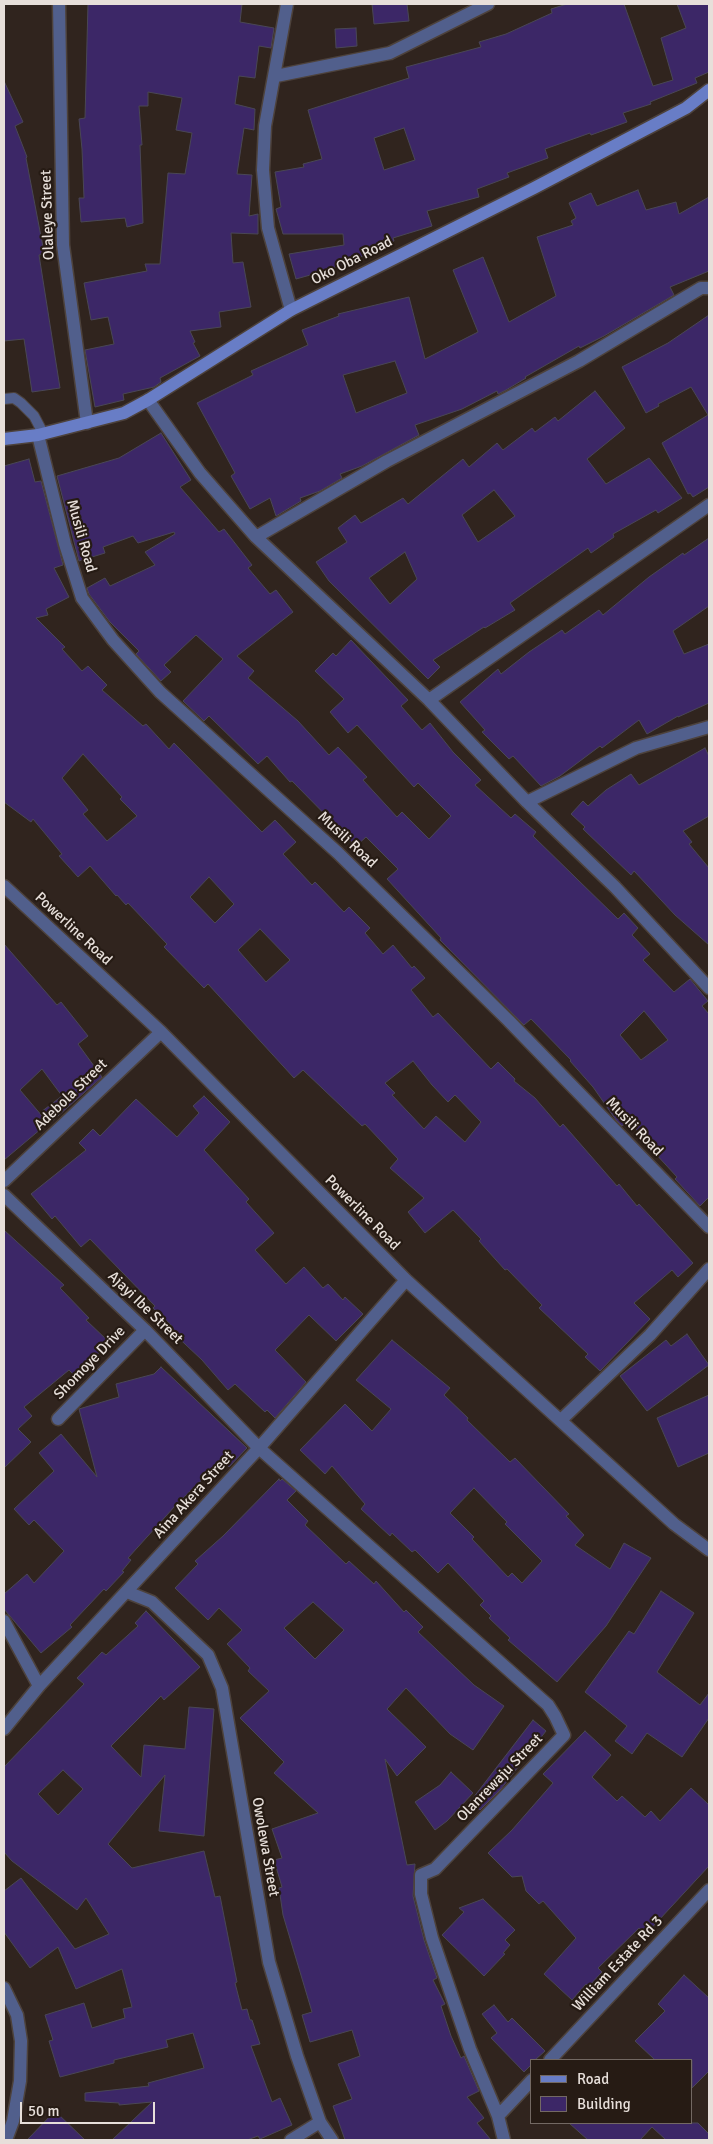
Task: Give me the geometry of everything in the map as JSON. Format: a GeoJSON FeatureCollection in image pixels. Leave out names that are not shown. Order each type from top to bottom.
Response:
{"type":"FeatureCollection","features":[{"type":"Feature","properties":{"kind":"street","name":"Olaleye Street"},"geometry":{"type":"LineString","coordinates":[[59,4],[64,246],[87,423]]}},
{"type":"Feature","properties":{"kind":"street"},"geometry":{"type":"LineString","coordinates":[[288,4],[266,126],[263,170],[268,228],[291,310]]}},
{"type":"Feature","properties":{"kind":"street"},"geometry":{"type":"LineString","coordinates":[[276,76],[390,52],[488,4]]}},
{"type":"Feature","properties":{"kind":"street","name":"Oko Oba Road"},"geometry":{"type":"LineString","coordinates":[[4,439],[40,434],[124,413],[148,400],[291,310],[534,188],[686,108],[709,90]]}},
{"type":"Feature","properties":{"kind":"street"},"geometry":{"type":"LineString","coordinates":[[256,537],[387,461],[580,362],[701,288],[709,288]]}},
{"type":"Feature","properties":{"kind":"street"},"geometry":{"type":"LineString","coordinates":[[148,400],[200,473],[256,537],[429,700],[527,802],[615,887],[709,988]]}},
{"type":"Feature","properties":{"kind":"street","name":"Musili Road"},"geometry":{"type":"LineString","coordinates":[[40,434],[65,544],[82,598],[113,640],[160,692],[338,853],[509,1021],[709,1227]]}},
{"type":"Feature","properties":{"kind":"street"},"geometry":{"type":"LineString","coordinates":[[429,700],[709,505]]}},
{"type":"Feature","properties":{"kind":"street"},"geometry":{"type":"LineString","coordinates":[[527,802],[636,748],[709,727]]}},
{"type":"Feature","properties":{"kind":"street","name":"Powerline Road"},"geometry":{"type":"LineString","coordinates":[[4,886],[161,1032],[406,1280],[674,1524],[709,1550]]}},
{"type":"Feature","properties":{"kind":"street","name":"Adebola Street"},"geometry":{"type":"LineString","coordinates":[[4,1181],[161,1032]]}},
{"type":"Feature","properties":{"kind":"street","name":"Ajayi Ibe Street"},"geometry":{"type":"LineString","coordinates":[[4,1195],[146,1330],[259,1448]]}},
{"type":"Feature","properties":{"kind":"street"},"geometry":{"type":"LineString","coordinates":[[561,1420],[650,1335],[709,1269]]}},
{"type":"Feature","properties":{"kind":"street","name":"Aina Akera Street"},"geometry":{"type":"LineString","coordinates":[[4,1729],[39,1686],[259,1448],[406,1280]]}},
{"type":"Feature","properties":{"kind":"street","name":"Shomoye Drive"},"geometry":{"type":"LineString","coordinates":[[58,1420],[146,1330]]}},
{"type":"Feature","properties":{"kind":"street","name":"Olanrewaju Street"},"geometry":{"type":"LineString","coordinates":[[259,1448],[548,1705],[564,1735],[435,1869],[421,1875],[421,1894],[432,1938],[470,2049],[498,2116],[504,2140]]}},
{"type":"Feature","properties":{"kind":"street","name":"Owolewa Street"},"geometry":{"type":"LineString","coordinates":[[127,1592],[152,1602],[208,1655],[222,1688],[269,1962],[320,2122],[332,2140]]}},
{"type":"Feature","properties":{"kind":"street"},"geometry":{"type":"LineString","coordinates":[[4,1621],[39,1686]]}},
{"type":"Feature","properties":{"kind":"street","name":"William Estate Rd 3"},"geometry":{"type":"LineString","coordinates":[[551,2059],[709,1890]]}},
{"type":"Feature","properties":{"kind":"street"},"geometry":{"type":"LineString","coordinates":[[4,1988],[18,2015],[21,2041],[20,2081],[13,2121],[6,2140]]}},
{"type":"Feature","properties":{"kind":"street"},"geometry":{"type":"LineString","coordinates":[[498,2116],[530,2082]]}},
{"type":"Feature","properties":{"kind":"street"},"geometry":{"type":"LineString","coordinates":[[291,2140],[320,2122]]}},
{"type":"Feature","properties":{"kind":"lane"},"geometry":{"type":"LineString","coordinates":[[4,399],[14,398],[21,403],[34,416],[40,434]]}},
{"type":"Feature","properties":{"kind":"building"},"geometry":{"type":"Polygon","coordinates":[[[88,4],[242,4],[240,22],[274,28],[271,48],[259,46],[255,78],[239,76],[235,104],[255,109],[254,130],[244,128],[237,174],[252,175],[249,216],[258,214],[258,234],[231,233],[233,263],[243,262],[251,307],[219,312],[221,327],[190,331],[195,342],[193,343],[200,356],[160,378],[161,382],[154,387],[123,394],[124,400],[95,407],[85,350],[114,344],[108,317],[91,320],[84,283],[147,271],[145,264],[160,264],[168,173],[185,174],[192,133],[176,130],[182,98],[148,92],[148,106],[139,106],[142,145],[140,145],[143,223],[127,227],[125,218],[81,222],[79,198],[84,198],[79,119],[85,118],[88,4]]]}},
{"type":"Feature","properties":{"kind":"building"},"geometry":{"type":"Polygon","coordinates":[[[372,4],[407,4],[409,21],[374,24],[372,4]]]}},
{"type":"Feature","properties":{"kind":"building"},"geometry":{"type":"Polygon","coordinates":[[[567,4],[624,4],[653,86],[673,80],[661,38],[686,28],[677,4],[709,4],[709,72],[695,78],[697,83],[650,102],[651,104],[623,113],[627,122],[545,149],[548,158],[507,173],[509,177],[477,189],[479,197],[427,211],[432,226],[393,238],[394,241],[367,250],[368,254],[328,270],[296,279],[289,254],[344,245],[343,234],[283,234],[276,209],[281,207],[275,172],[304,167],[303,164],[322,159],[308,110],[409,78],[406,67],[481,47],[479,42],[506,34],[552,13],[551,9],[567,4]],[[404,128],[374,138],[384,170],[415,160],[404,128]]]}},
{"type":"Feature","properties":{"kind":"building"},"geometry":{"type":"Polygon","coordinates":[[[356,28],[357,46],[336,48],[335,29],[356,28]]]}},
{"type":"Feature","properties":{"kind":"building"},"geometry":{"type":"Polygon","coordinates":[[[4,81],[23,122],[15,126],[27,157],[43,247],[44,254],[39,255],[60,388],[32,392],[24,339],[4,341],[4,81]]]}},
{"type":"Feature","properties":{"kind":"building"},"geometry":{"type":"Polygon","coordinates":[[[638,190],[646,210],[676,202],[679,214],[709,197],[709,271],[670,287],[674,295],[604,336],[580,348],[579,346],[506,390],[498,394],[497,391],[462,409],[415,425],[419,435],[362,466],[340,474],[342,478],[320,491],[300,498],[301,501],[276,516],[270,498],[250,509],[231,476],[235,473],[197,403],[253,375],[251,371],[308,345],[302,330],[339,316],[338,314],[409,297],[425,359],[478,332],[453,270],[483,257],[509,322],[556,296],[537,237],[573,225],[571,221],[576,218],[569,203],[591,193],[597,206],[638,190]],[[395,361],[343,375],[356,413],[407,393],[395,361]]]}},
{"type":"Feature","properties":{"kind":"building"},"geometry":{"type":"Polygon","coordinates":[[[709,315],[709,487],[693,497],[690,493],[688,494],[662,443],[708,415],[691,387],[658,404],[659,406],[646,413],[622,367],[668,343],[709,315]]]}},
{"type":"Feature","properties":{"kind":"building"},"geometry":{"type":"Polygon","coordinates":[[[595,391],[625,428],[587,459],[606,484],[649,458],[682,498],[658,513],[656,510],[613,534],[614,537],[591,553],[588,548],[510,603],[515,610],[484,627],[433,660],[440,667],[428,679],[329,581],[316,562],[347,542],[338,528],[355,515],[361,523],[403,498],[408,504],[463,459],[469,467],[497,443],[503,450],[532,428],[535,432],[555,417],[558,421],[595,391]],[[494,490],[462,515],[478,542],[515,516],[494,490]],[[405,552],[369,578],[390,604],[417,579],[405,552]]]}},
{"type":"Feature","properties":{"kind":"building"},"geometry":{"type":"Polygon","coordinates":[[[161,433],[191,480],[180,487],[219,532],[224,529],[252,565],[248,568],[270,594],[276,590],[293,612],[237,656],[254,671],[248,678],[298,721],[329,755],[338,747],[367,777],[363,780],[397,817],[402,812],[429,839],[451,816],[418,783],[414,787],[357,725],[348,733],[330,712],[344,699],[315,671],[333,653],[336,656],[351,640],[408,700],[401,706],[422,730],[430,723],[453,752],[481,780],[475,785],[511,818],[515,814],[536,832],[533,836],[618,919],[624,913],[638,928],[632,935],[650,954],[643,960],[674,992],[690,979],[708,1001],[702,1006],[709,1014],[709,1197],[700,1206],[675,1179],[677,1177],[654,1152],[652,1153],[630,1120],[622,1126],[571,1060],[531,1019],[524,1025],[440,940],[441,938],[387,879],[398,869],[366,837],[356,846],[292,781],[290,782],[267,756],[258,764],[209,716],[204,721],[183,701],[223,659],[196,635],[164,665],[171,672],[161,681],[136,654],[139,651],[110,622],[89,594],[87,588],[105,578],[110,586],[155,565],[145,552],[175,534],[174,532],[138,543],[133,536],[103,547],[105,553],[79,561],[57,476],[119,458],[161,433]],[[644,1011],[620,1035],[641,1060],[668,1040],[644,1011]]]}},
{"type":"Feature","properties":{"kind":"building"},"geometry":{"type":"Polygon","coordinates":[[[29,459],[35,482],[41,481],[63,565],[54,568],[69,597],[46,609],[48,615],[36,618],[65,647],[62,649],[82,671],[88,666],[107,685],[102,690],[143,726],[146,724],[169,749],[174,743],[262,832],[275,820],[296,842],[283,854],[312,885],[315,882],[344,912],[349,907],[370,928],[365,933],[383,954],[393,945],[412,968],[414,966],[425,978],[411,990],[433,1017],[438,1013],[491,1069],[498,1062],[515,1079],[514,1081],[535,1098],[560,1127],[563,1124],[617,1186],[619,1184],[637,1206],[639,1204],[693,1263],[678,1277],[672,1270],[634,1303],[650,1319],[600,1371],[585,1357],[588,1354],[539,1308],[542,1305],[507,1269],[505,1270],[479,1241],[481,1239],[453,1210],[425,1233],[408,1212],[424,1198],[390,1168],[398,1159],[365,1124],[362,1126],[303,1070],[294,1078],[208,984],[204,988],[164,947],[167,944],[128,903],[126,905],[116,896],[90,866],[78,877],[59,856],[62,854],[33,819],[31,822],[4,802],[4,466],[29,459]],[[83,754],[62,778],[88,810],[83,814],[107,841],[137,816],[120,799],[122,797],[83,754]],[[209,877],[190,897],[215,923],[234,904],[209,877]],[[260,929],[238,950],[266,982],[290,960],[260,929]],[[413,1061],[385,1083],[395,1093],[392,1095],[424,1129],[436,1116],[465,1142],[481,1122],[455,1095],[448,1102],[413,1061]]]}},
{"type":"Feature","properties":{"kind":"building"},"geometry":{"type":"Polygon","coordinates":[[[709,538],[709,606],[673,631],[684,654],[709,644],[709,703],[678,716],[647,734],[639,720],[602,748],[600,746],[560,776],[541,786],[513,756],[509,759],[482,732],[485,730],[460,702],[498,669],[501,674],[562,630],[565,634],[599,610],[603,615],[649,577],[683,553],[684,555],[709,538]]]}},
{"type":"Feature","properties":{"kind":"building"},"geometry":{"type":"Polygon","coordinates":[[[705,748],[709,756],[709,816],[683,831],[692,842],[689,844],[709,868],[709,945],[675,915],[634,871],[631,875],[583,829],[585,827],[571,814],[583,801],[588,806],[606,790],[631,774],[639,785],[705,748]]]}},
{"type":"Feature","properties":{"kind":"building"},"geometry":{"type":"Polygon","coordinates":[[[4,944],[57,1005],[61,1002],[88,1036],[78,1044],[102,1077],[50,1123],[41,1112],[62,1096],[42,1069],[20,1090],[48,1123],[4,1160],[4,944]]]}},
{"type":"Feature","properties":{"kind":"building"},"geometry":{"type":"Polygon","coordinates":[[[204,1096],[230,1122],[204,1150],[249,1199],[246,1202],[274,1233],[255,1250],[286,1284],[304,1267],[323,1288],[328,1284],[343,1300],[345,1297],[363,1314],[336,1341],[309,1315],[275,1350],[306,1382],[275,1418],[267,1410],[265,1412],[235,1384],[228,1390],[202,1360],[169,1329],[172,1326],[153,1308],[155,1306],[90,1239],[81,1247],[55,1216],[52,1219],[31,1194],[86,1150],[79,1143],[93,1129],[100,1136],[136,1099],[177,1137],[199,1113],[193,1106],[204,1096]]]}},
{"type":"Feature","properties":{"kind":"building"},"geometry":{"type":"Polygon","coordinates":[[[4,1230],[64,1285],[60,1288],[89,1318],[86,1320],[109,1342],[76,1377],[69,1370],[24,1407],[32,1416],[18,1429],[31,1442],[4,1468],[4,1230]]]}},
{"type":"Feature","properties":{"kind":"building"},"geometry":{"type":"Polygon","coordinates":[[[687,1334],[709,1365],[647,1411],[620,1376],[666,1340],[671,1346],[687,1334]]]}},
{"type":"Feature","properties":{"kind":"building"},"geometry":{"type":"Polygon","coordinates":[[[392,1340],[450,1388],[444,1395],[468,1418],[467,1420],[510,1462],[515,1458],[569,1514],[566,1516],[584,1535],[575,1545],[610,1569],[624,1543],[651,1558],[606,1626],[557,1682],[508,1640],[510,1638],[489,1618],[491,1616],[480,1605],[484,1601],[448,1563],[438,1573],[415,1550],[412,1552],[392,1533],[390,1536],[361,1509],[365,1504],[332,1466],[325,1474],[300,1450],[345,1404],[372,1431],[391,1409],[356,1380],[392,1340]],[[474,1488],[450,1513],[474,1537],[472,1539],[508,1577],[512,1573],[522,1583],[542,1561],[505,1524],[507,1522],[474,1488]]]}},
{"type":"Feature","properties":{"kind":"building"},"geometry":{"type":"Polygon","coordinates":[[[161,1367],[247,1448],[229,1467],[222,1460],[175,1506],[128,1558],[131,1560],[122,1571],[124,1572],[106,1591],[104,1589],[70,1625],[72,1627],[41,1653],[4,1609],[4,1594],[27,1574],[34,1583],[64,1551],[34,1520],[29,1525],[14,1509],[54,1471],[39,1453],[61,1434],[97,1477],[79,1409],[119,1397],[116,1384],[154,1374],[161,1367]]]}},
{"type":"Feature","properties":{"kind":"building"},"geometry":{"type":"Polygon","coordinates":[[[709,1395],[709,1453],[678,1467],[657,1418],[709,1395]]]}},
{"type":"Feature","properties":{"kind":"building"},"geometry":{"type":"Polygon","coordinates":[[[279,1479],[280,1481],[282,1479],[296,1491],[287,1500],[308,1521],[305,1525],[346,1564],[349,1561],[374,1584],[376,1581],[404,1612],[406,1610],[423,1627],[418,1632],[474,1685],[504,1706],[473,1750],[450,1734],[406,1688],[387,1709],[426,1747],[397,1776],[385,1759],[407,1865],[415,1864],[413,1896],[424,1940],[437,1978],[433,1980],[445,2004],[441,2006],[451,2036],[461,2058],[464,2056],[479,2091],[467,2097],[484,2118],[477,2123],[491,2140],[345,2140],[333,2106],[352,2099],[338,2064],[360,2056],[352,2030],[310,2042],[302,2015],[312,2012],[283,1915],[279,1888],[282,1887],[274,1860],[282,1858],[272,1829],[318,1813],[274,1773],[284,1762],[240,1718],[269,1691],[248,1671],[250,1668],[227,1644],[242,1630],[219,1608],[208,1620],[175,1588],[198,1564],[195,1561],[223,1536],[279,1479]],[[313,1602],[284,1628],[315,1659],[344,1630],[313,1602]]]}},
{"type":"Feature","properties":{"kind":"building"},"geometry":{"type":"Polygon","coordinates":[[[661,1591],[694,1613],[657,1672],[700,1705],[709,1693],[709,1718],[682,1757],[647,1733],[632,1754],[615,1741],[627,1726],[585,1692],[629,1631],[634,1634],[661,1591]]]}},
{"type":"Feature","properties":{"kind":"building"},"geometry":{"type":"Polygon","coordinates":[[[146,1611],[200,1667],[164,1700],[161,1696],[111,1746],[141,1777],[144,1745],[185,1749],[189,1707],[214,1709],[204,1836],[159,1831],[165,1775],[108,1844],[132,1868],[204,1851],[215,1897],[220,1896],[237,1982],[235,1983],[242,2010],[247,2009],[260,2044],[251,2046],[272,2102],[280,2098],[292,2125],[260,2139],[258,2136],[247,2140],[112,2140],[152,2102],[119,2105],[119,2103],[85,2101],[85,2093],[149,2086],[148,2083],[204,2068],[193,2033],[166,2040],[168,2047],[114,2060],[114,2063],[60,2077],[49,2041],[53,2040],[45,2015],[84,2003],[92,2028],[125,2018],[123,2009],[132,2007],[122,1969],[76,1989],[58,1947],[30,1968],[4,1932],[4,1891],[21,1878],[75,1949],[109,1934],[86,1898],[77,1910],[12,1861],[4,1852],[4,1767],[84,1684],[77,1678],[102,1652],[106,1655],[138,1626],[135,1623],[146,1611]],[[63,1770],[38,1794],[58,1815],[83,1789],[63,1770]]]}},
{"type":"Feature","properties":{"kind":"building"},"geometry":{"type":"Polygon","coordinates":[[[533,1720],[546,1731],[501,1789],[480,1810],[470,1802],[533,1720]]]}},
{"type":"Feature","properties":{"kind":"building"},"geometry":{"type":"Polygon","coordinates":[[[585,1731],[611,1755],[592,1777],[617,1801],[622,1796],[645,1817],[651,1811],[660,1821],[691,1788],[709,1805],[709,1866],[646,1934],[639,1928],[598,1968],[602,1972],[589,1986],[586,1984],[572,2000],[544,1974],[576,1938],[543,1901],[539,1904],[526,1891],[522,1876],[512,1877],[488,1853],[512,1830],[553,1783],[543,1774],[585,1731]]]}},
{"type":"Feature","properties":{"kind":"building"},"geometry":{"type":"Polygon","coordinates":[[[451,1772],[473,1793],[447,1821],[435,1830],[415,1802],[440,1785],[451,1772]]]}},
{"type":"Feature","properties":{"kind":"building"},"geometry":{"type":"Polygon","coordinates":[[[483,1899],[515,1930],[505,1940],[510,1945],[503,1953],[505,1954],[484,1976],[442,1935],[464,1912],[459,1908],[483,1899]]]}},
{"type":"Feature","properties":{"kind":"building"},"geometry":{"type":"Polygon","coordinates":[[[684,1975],[709,1998],[709,2071],[693,2087],[693,2059],[654,2059],[635,2041],[665,2011],[658,2004],[684,1975]]]}},
{"type":"Feature","properties":{"kind":"building"},"geometry":{"type":"Polygon","coordinates":[[[494,2005],[508,2022],[512,2018],[545,2051],[536,2059],[530,2059],[530,2066],[524,2072],[491,2038],[497,2033],[482,2014],[494,2005]]]}},
{"type":"Feature","properties":{"kind":"building"},"geometry":{"type":"Polygon","coordinates":[[[55,2111],[85,2140],[27,2140],[55,2111]]]}},
{"type":"Feature","properties":{"kind":"building"},"geometry":{"type":"Polygon","coordinates":[[[698,2123],[709,2134],[709,2140],[666,2140],[652,2127],[640,2140],[588,2140],[570,2124],[698,2123]]]}}]}
